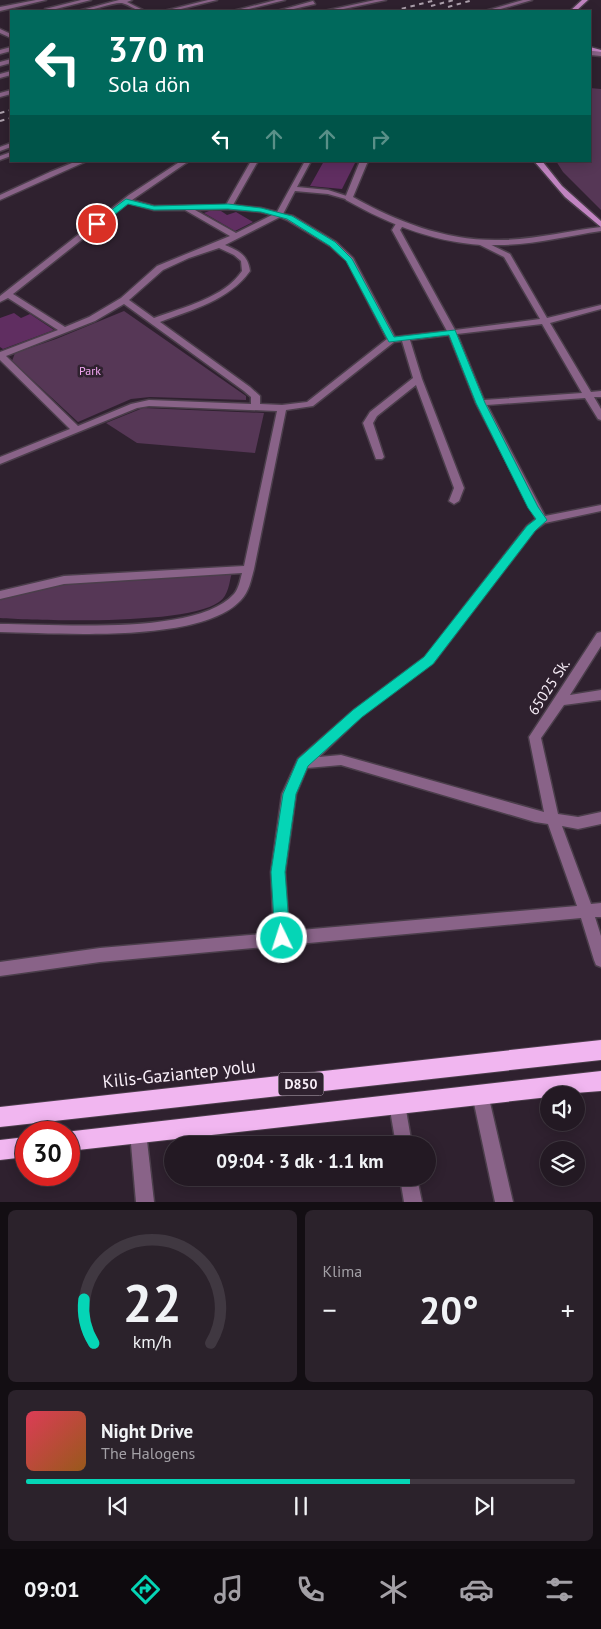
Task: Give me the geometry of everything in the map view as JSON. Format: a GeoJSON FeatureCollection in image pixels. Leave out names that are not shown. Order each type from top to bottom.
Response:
{"type":"FeatureCollection","features":[{"type":"Feature","properties":{"kind":"highway","name":"Kilis-Gaziantep yolu"},"geometry":{"type":"LineString","coordinates":[[0,1117],[601,1050]]}},
{"type":"Feature","properties":{"kind":"highway","name":"D850"},"geometry":{"type":"LineString","coordinates":[[80,1140],[601,1081]]}},
{"type":"Feature","properties":{"kind":"highway"},"geometry":{"type":"LineString","coordinates":[[0,1150],[15,1148]]}},
{"type":"Feature","properties":{"kind":"main road"},"geometry":{"type":"LineString","coordinates":[[574,10],[585,0]]}},
{"type":"Feature","properties":{"kind":"main road"},"geometry":{"type":"LineString","coordinates":[[582,10],[593,0]]}},
{"type":"Feature","properties":{"kind":"main road"},"geometry":{"type":"LineString","coordinates":[[539,162],[545,171],[601,226]]}},
{"type":"Feature","properties":{"kind":"main road"},"geometry":{"type":"LineString","coordinates":[[549,162],[601,216]]}},
{"type":"Feature","properties":{"kind":"street"},"geometry":{"type":"LineString","coordinates":[[0,9],[43,0]]}},
{"type":"Feature","properties":{"kind":"street"},"geometry":{"type":"LineString","coordinates":[[32,3],[50,10],[88,0]]}},
{"type":"Feature","properties":{"kind":"street"},"geometry":{"type":"LineString","coordinates":[[85,10],[124,0],[140,10]]}},
{"type":"Feature","properties":{"kind":"street"},"geometry":{"type":"LineString","coordinates":[[171,10],[214,0]]}},
{"type":"Feature","properties":{"kind":"street"},"geometry":{"type":"LineString","coordinates":[[240,10],[282,0]]}},
{"type":"Feature","properties":{"kind":"street"},"geometry":{"type":"LineString","coordinates":[[304,0],[326,10]]}},
{"type":"Feature","properties":{"kind":"street"},"geometry":{"type":"LineString","coordinates":[[358,0],[368,4]]}},
{"type":"Feature","properties":{"kind":"street"},"geometry":{"type":"LineString","coordinates":[[334,10],[384,0]]}},
{"type":"Feature","properties":{"kind":"street"},"geometry":{"type":"LineString","coordinates":[[486,10],[518,0]]}},
{"type":"Feature","properties":{"kind":"street"},"geometry":{"type":"LineString","coordinates":[[486,10],[530,0]]}},
{"type":"Feature","properties":{"kind":"street"},"geometry":{"type":"LineString","coordinates":[[284,10],[313,3]]}},
{"type":"Feature","properties":{"kind":"street"},"geometry":{"type":"LineString","coordinates":[[0,30],[9,38]]}},
{"type":"Feature","properties":{"kind":"street"},"geometry":{"type":"LineString","coordinates":[[0,198],[52,173],[81,162]]}},
{"type":"Feature","properties":{"kind":"street"},"geometry":{"type":"LineString","coordinates":[[160,177],[175,162]]}},
{"type":"Feature","properties":{"kind":"street"},"geometry":{"type":"LineString","coordinates":[[0,300],[126,201],[185,162]]}},
{"type":"Feature","properties":{"kind":"street"},"geometry":{"type":"LineString","coordinates":[[228,206],[254,162]]}},
{"type":"Feature","properties":{"kind":"street"},"geometry":{"type":"LineString","coordinates":[[77,430],[0,355],[92,319],[124,300],[160,268],[237,237],[279,215],[308,162]]}},
{"type":"Feature","properties":{"kind":"street"},"geometry":{"type":"LineString","coordinates":[[349,198],[364,162]]}},
{"type":"Feature","properties":{"kind":"street"},"geometry":{"type":"LineString","coordinates":[[294,189],[328,192],[349,198],[371,211],[400,224],[465,241],[500,243],[601,226]]}},
{"type":"Feature","properties":{"kind":"street"},"geometry":{"type":"LineString","coordinates":[[126,201],[154,208],[228,206],[261,210],[290,218],[333,244],[350,260],[392,340]]}},
{"type":"Feature","properties":{"kind":"street"},"geometry":{"type":"LineString","coordinates":[[186,207],[237,237]]}},
{"type":"Feature","properties":{"kind":"street"},"geometry":{"type":"LineString","coordinates":[[400,224],[396,230],[452,332],[481,403],[534,508],[542,520]]}},
{"type":"Feature","properties":{"kind":"street"},"geometry":{"type":"LineString","coordinates":[[481,242],[507,256],[601,417]]}},
{"type":"Feature","properties":{"kind":"street"},"geometry":{"type":"LineString","coordinates":[[154,321],[220,294],[236,285],[245,276],[247,267],[245,261],[238,254],[219,245]]}},
{"type":"Feature","properties":{"kind":"street"},"geometry":{"type":"LineString","coordinates":[[8,294],[64,330]]}},
{"type":"Feature","properties":{"kind":"street"},"geometry":{"type":"LineString","coordinates":[[124,300],[247,389],[255,396],[256,406]]}},
{"type":"Feature","properties":{"kind":"street"},"geometry":{"type":"LineString","coordinates":[[0,461],[134,406],[149,403],[282,408],[310,404],[392,340],[546,321],[601,307]]}},
{"type":"Feature","properties":{"kind":"street"},"geometry":{"type":"LineString","coordinates":[[405,338],[418,379],[459,488],[454,501]]}},
{"type":"Feature","properties":{"kind":"street"},"geometry":{"type":"LineString","coordinates":[[379,457],[368,423],[369,419],[406,386],[418,379]]}},
{"type":"Feature","properties":{"kind":"street"},"geometry":{"type":"LineString","coordinates":[[481,403],[601,394]]}},
{"type":"Feature","properties":{"kind":"street"},"geometry":{"type":"LineString","coordinates":[[0,628],[139,628],[162,626],[202,617],[221,610],[236,598],[243,589],[249,569],[282,408]]}},
{"type":"Feature","properties":{"kind":"street"},"geometry":{"type":"LineString","coordinates":[[282,938],[278,872],[289,794],[302,763],[358,713],[428,660],[531,528],[542,520],[601,508]]}},
{"type":"Feature","properties":{"kind":"street"},"geometry":{"type":"LineString","coordinates":[[0,595],[64,580],[249,569]]}},
{"type":"Feature","properties":{"kind":"street","name":"65025 Sk."},"geometry":{"type":"LineString","coordinates":[[601,636],[535,737],[552,818],[594,911],[601,960]]}},
{"type":"Feature","properties":{"kind":"street"},"geometry":{"type":"LineString","coordinates":[[560,701],[601,695]]}},
{"type":"Feature","properties":{"kind":"street"},"geometry":{"type":"LineString","coordinates":[[302,763],[341,760],[535,816],[578,823],[601,818]]}},
{"type":"Feature","properties":{"kind":"street"},"geometry":{"type":"LineString","coordinates":[[0,969],[100,955],[594,911]]}},
{"type":"Feature","properties":{"kind":"street"},"geometry":{"type":"LineString","coordinates":[[480,1094],[504,1202]]}},
{"type":"Feature","properties":{"kind":"street"},"geometry":{"type":"LineString","coordinates":[[397,1104],[402,1136]]}},
{"type":"Feature","properties":{"kind":"street"},"geometry":{"type":"LineString","coordinates":[[138,1132],[145,1202]]}},
{"type":"Feature","properties":{"kind":"street"},"geometry":{"type":"LineString","coordinates":[[410,1186],[413,1202]]}},
{"type":"Feature","properties":{"kind":"green space"},"geometry":{"type":"Polygon","coordinates":[[[591,88],[601,89],[601,210],[563,172],[557,162],[591,162],[591,88]]]}},
{"type":"Feature","properties":{"kind":"green space","name":"Park"},"geometry":{"type":"Polygon","coordinates":[[[124,311],[246,396],[246,400],[150,397],[131,399],[78,422],[12,361],[15,353],[56,339],[124,311]]]}},
{"type":"Feature","properties":{"kind":"green space"},"geometry":{"type":"Polygon","coordinates":[[[143,408],[264,413],[255,453],[137,443],[106,423],[143,408]]]}},
{"type":"Feature","properties":{"kind":"green space"},"geometry":{"type":"Polygon","coordinates":[[[232,572],[227,592],[219,602],[202,609],[178,615],[114,620],[0,618],[0,595],[61,580],[232,572]]]}},
{"type":"Feature","properties":{"kind":"building"},"geometry":{"type":"Polygon","coordinates":[[[323,162],[356,162],[342,189],[310,186],[323,162]]]}},
{"type":"Feature","properties":{"kind":"building"},"geometry":{"type":"Polygon","coordinates":[[[221,211],[227,215],[236,212],[253,222],[235,231],[204,213],[221,211]]]}},
{"type":"Feature","properties":{"kind":"building"},"geometry":{"type":"Polygon","coordinates":[[[14,313],[21,318],[30,314],[54,330],[3,349],[0,347],[0,318],[14,313]]]}},
{"type":"Feature","properties":{"kind":"railway"},"geometry":{"type":"LineString","coordinates":[[397,10],[436,0]]}},
{"type":"Feature","properties":{"kind":"railway"},"geometry":{"type":"LineString","coordinates":[[431,6],[454,0]]}},
{"type":"Feature","properties":{"kind":"railway"},"geometry":{"type":"LineString","coordinates":[[448,7],[473,0]]}},
{"type":"Feature","properties":{"kind":"railway"},"geometry":{"type":"LineString","coordinates":[[0,113],[10,110]]}},
{"type":"Feature","properties":{"kind":"railway"},"geometry":{"type":"LineString","coordinates":[[0,121],[10,118]]}},
{"type":"Feature","properties":{"kind":"route"},"geometry":{"type":"LineString","coordinates":[[97,224],[126,201],[154,208],[228,206],[261,210],[290,218],[333,244],[350,260],[392,340],[452,332],[481,403],[534,508],[542,520],[531,528],[428,660],[358,713],[302,763],[289,794],[278,872],[282,938]]}}]}
